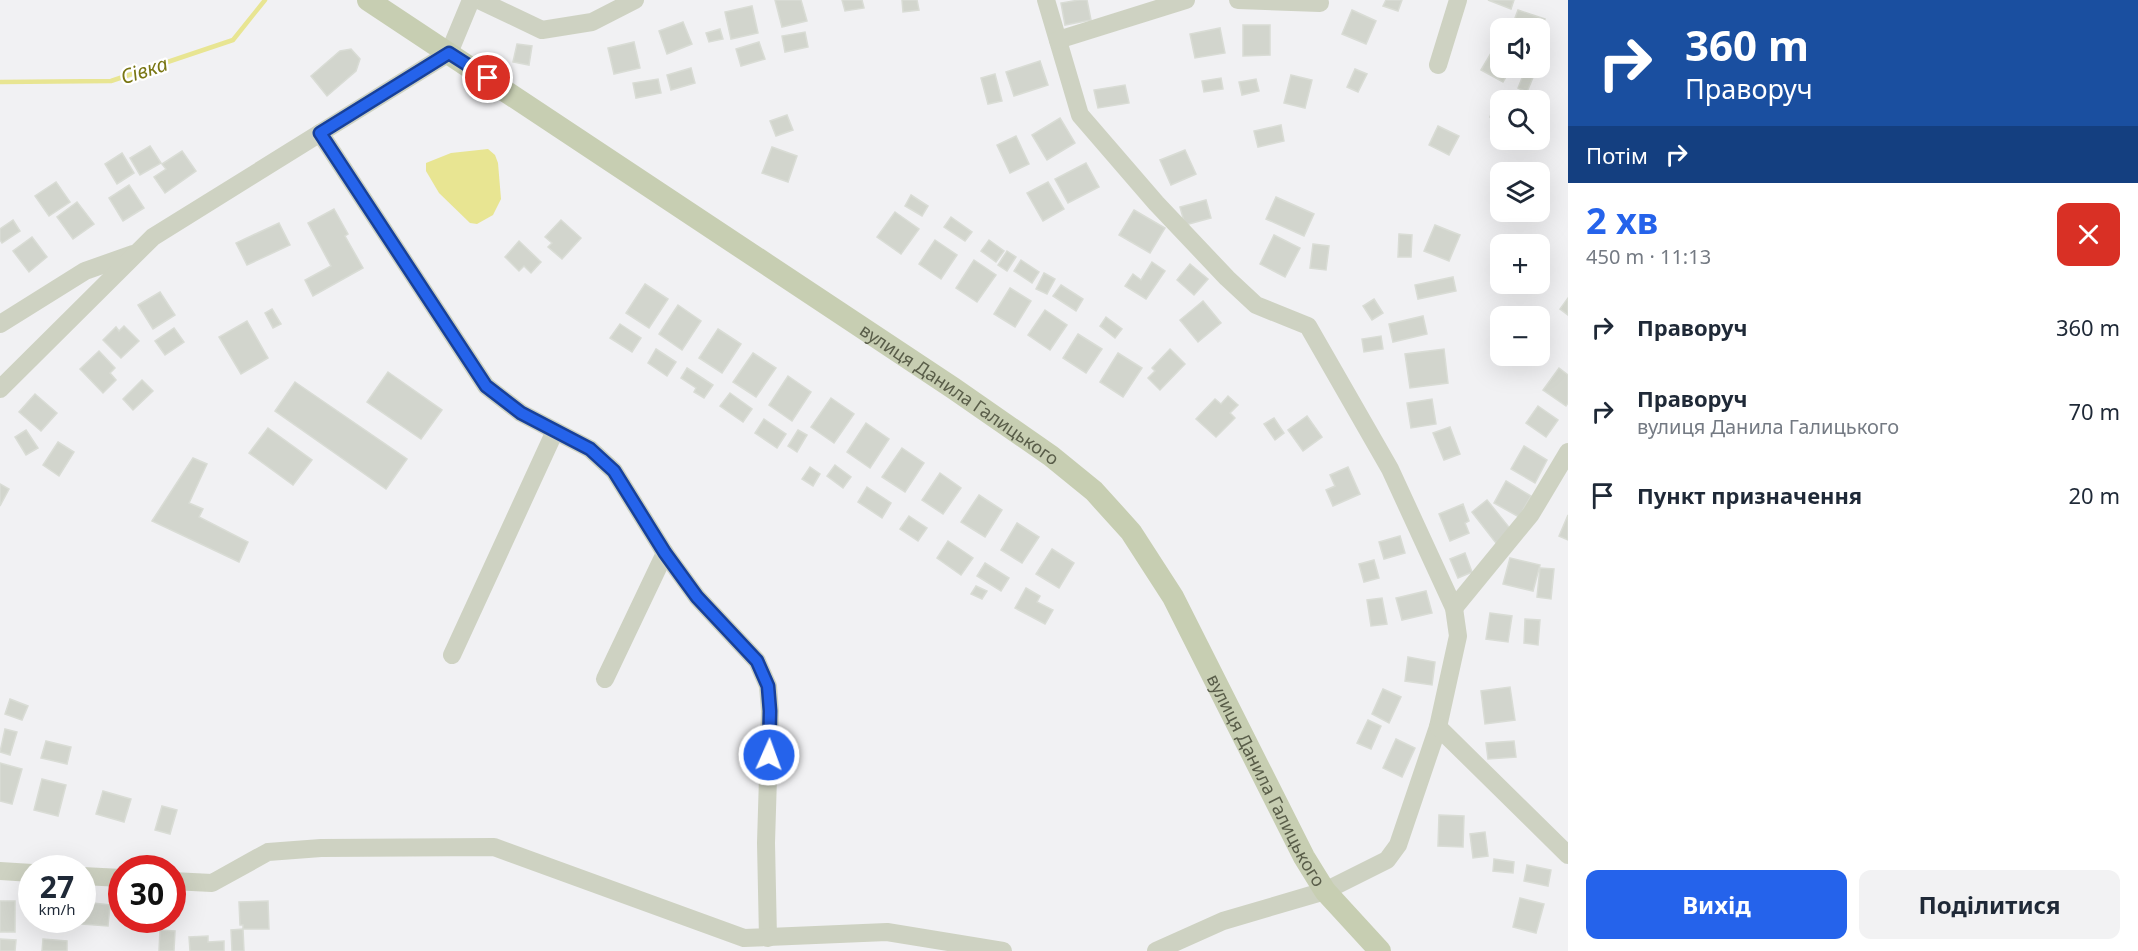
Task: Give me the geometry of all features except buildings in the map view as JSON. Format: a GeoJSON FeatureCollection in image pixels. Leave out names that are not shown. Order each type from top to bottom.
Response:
{"type":"FeatureCollection","features":[{"type":"Feature","properties":{"kind":"main road","name":"вулиця Данила Галицького"},"geometry":{"type":"LineString","coordinates":[[368,0],[953,388],[1051,456],[1094,491],[1131,532],[1173,597],[1304,857],[1325,891],[1380,951]]}},
{"type":"Feature","properties":{"kind":"street"},"geometry":{"type":"LineString","coordinates":[[0,389],[153,237],[449,53],[471,0]]}},
{"type":"Feature","properties":{"kind":"street"},"geometry":{"type":"LineString","coordinates":[[479,0],[542,30],[592,22],[635,0]]}},
{"type":"Feature","properties":{"kind":"street"},"geometry":{"type":"LineString","coordinates":[[1046,0],[1080,115],[1156,203],[1227,278],[1257,305],[1308,326],[1390,469],[1454,608],[1458,636],[1438,727],[1398,845],[1387,860],[1325,891],[1223,921],[1156,951]]}},
{"type":"Feature","properties":{"kind":"street"},"geometry":{"type":"LineString","coordinates":[[1058,40],[1186,0]]}},
{"type":"Feature","properties":{"kind":"street"},"geometry":{"type":"LineString","coordinates":[[1238,0],[1320,3]]}},
{"type":"Feature","properties":{"kind":"street"},"geometry":{"type":"LineString","coordinates":[[1438,65],[1458,0]]}},
{"type":"Feature","properties":{"kind":"street"},"geometry":{"type":"LineString","coordinates":[[320,133],[486,386],[521,413],[590,449],[614,471],[665,553],[697,597],[757,661],[768,686],[770,711],[766,843],[768,938]]}},
{"type":"Feature","properties":{"kind":"street"},"geometry":{"type":"LineString","coordinates":[[0,324],[85,271],[137,253]]}},
{"type":"Feature","properties":{"kind":"street"},"geometry":{"type":"LineString","coordinates":[[452,655],[555,431]]}},
{"type":"Feature","properties":{"kind":"street"},"geometry":{"type":"LineString","coordinates":[[1454,608],[1531,514],[1568,452]]}},
{"type":"Feature","properties":{"kind":"street"},"geometry":{"type":"LineString","coordinates":[[605,679],[665,553]]}},
{"type":"Feature","properties":{"kind":"street"},"geometry":{"type":"LineString","coordinates":[[1438,727],[1568,855]]}},
{"type":"Feature","properties":{"kind":"street"},"geometry":{"type":"LineString","coordinates":[[186,882],[212,883],[268,852],[321,849],[494,847],[744,938],[887,932],[1003,951]]}},
{"type":"Feature","properties":{"kind":"street"},"geometry":{"type":"LineString","coordinates":[[0,871],[18,872]]}},
{"type":"Feature","properties":{"kind":"shaded area"},"geometry":{"type":"Polygon","coordinates":[[[488,149],[495,155],[498,163],[501,199],[493,215],[477,224],[470,223],[439,193],[426,171],[426,163],[451,153],[488,149]]]}},
{"type":"Feature","properties":{"kind":"waterway","name":"Сівка"},"geometry":{"type":"LineString","coordinates":[[0,82],[111,81],[233,40],[265,0]]}},
{"type":"Feature","properties":{"kind":"route"},"geometry":{"type":"LineString","coordinates":[[488,78],[449,53],[320,133],[486,386],[521,413],[590,449],[614,471],[665,553],[697,597],[757,661],[768,686],[769,755]]}}]}
